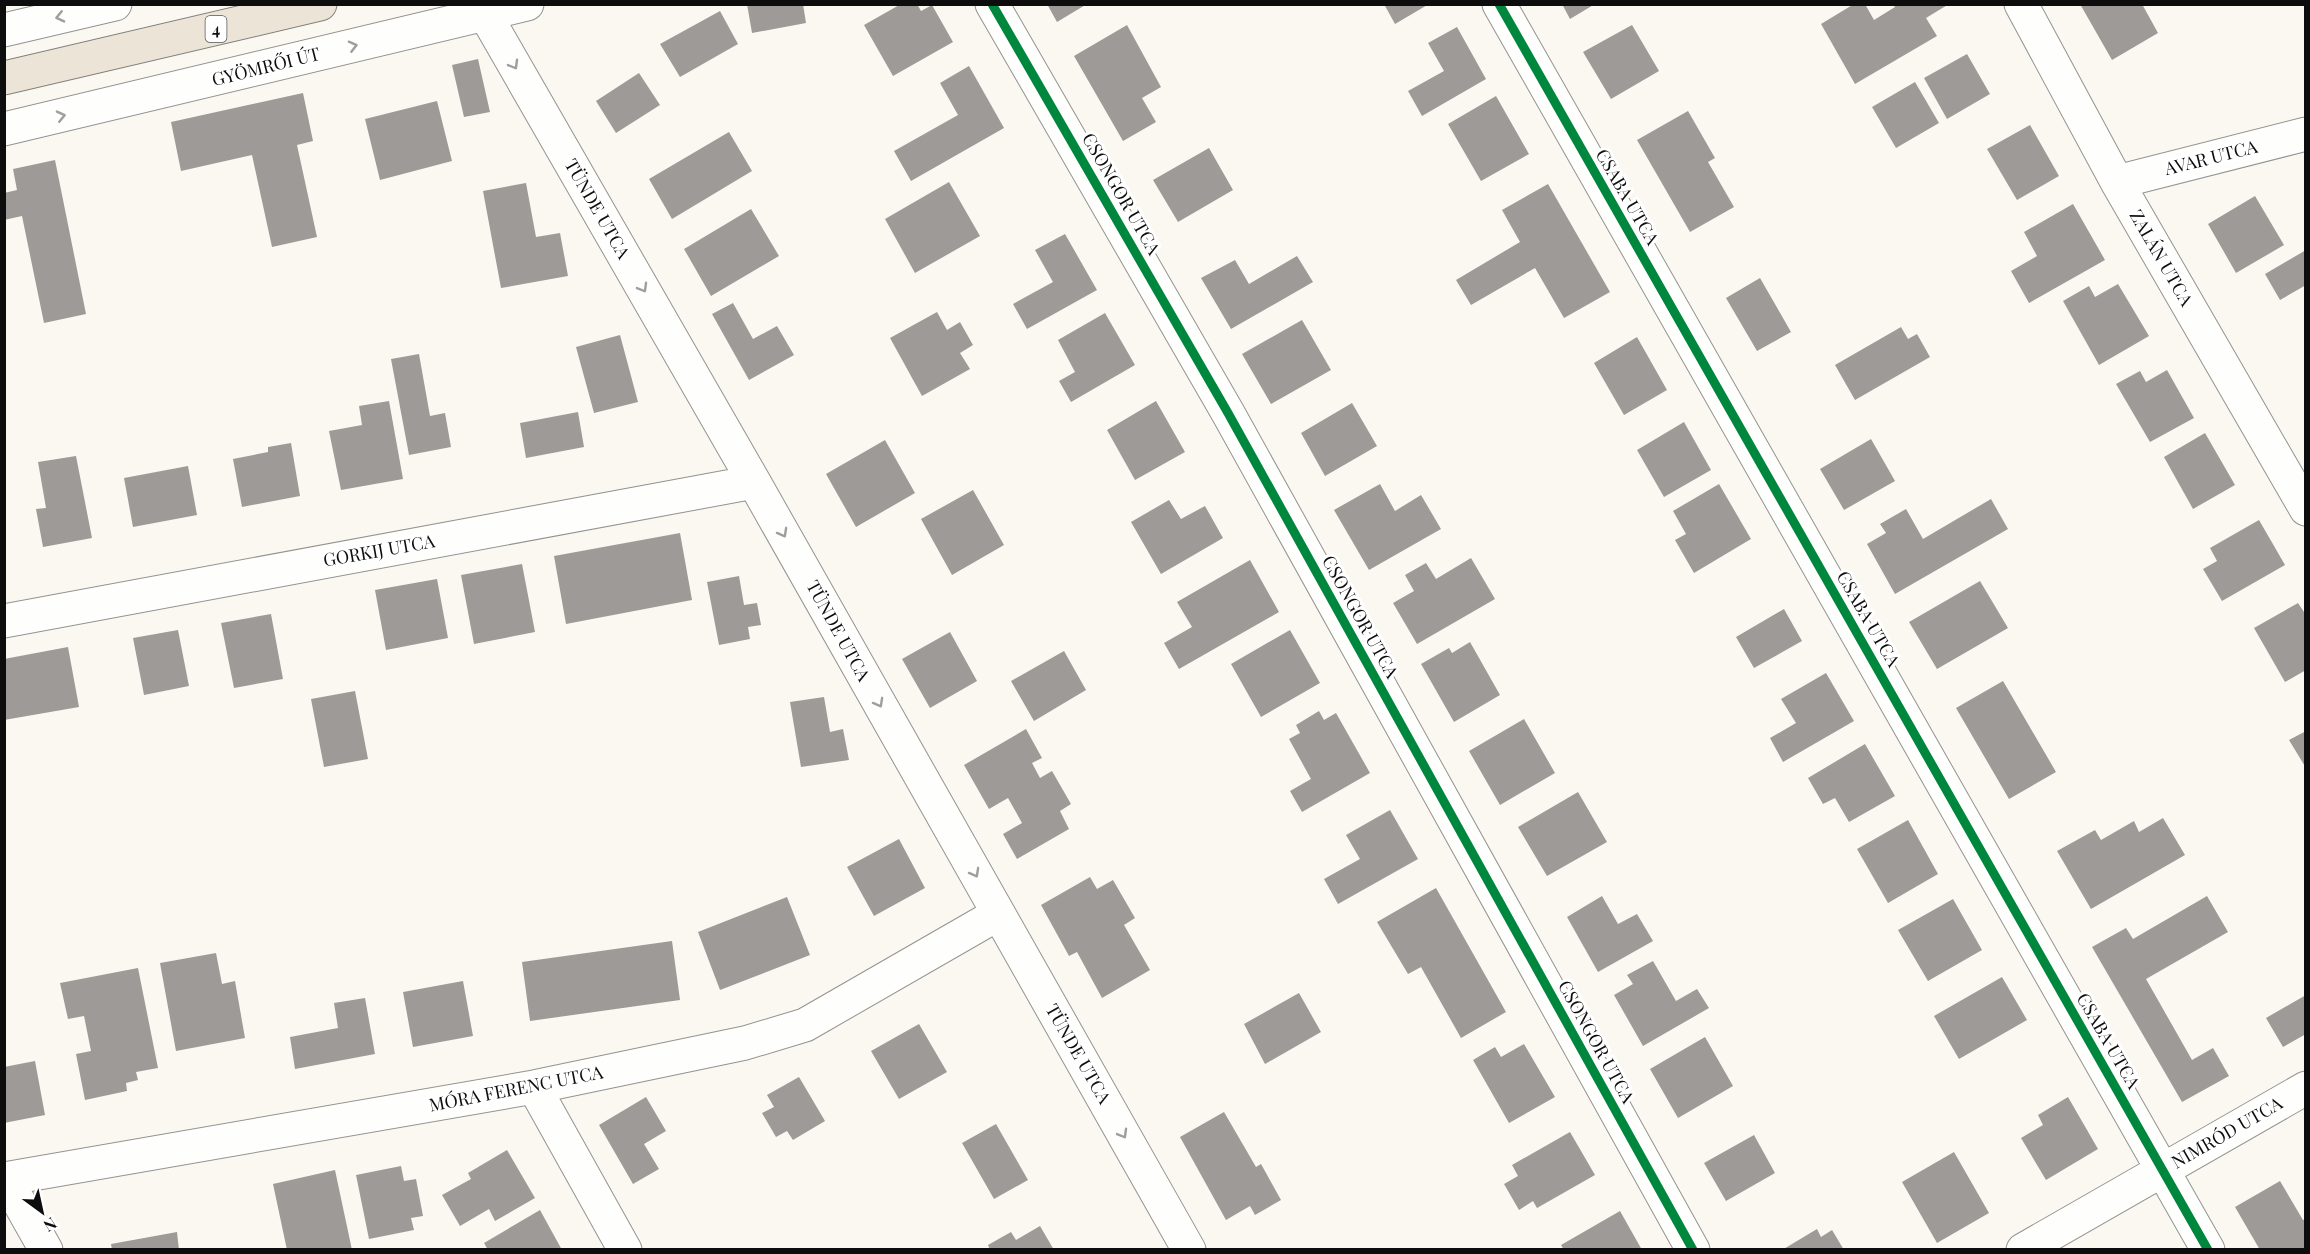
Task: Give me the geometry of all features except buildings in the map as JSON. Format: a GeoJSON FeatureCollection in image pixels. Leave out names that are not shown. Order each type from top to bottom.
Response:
{"type":"FeatureCollection","features":[{"type":"Feature","properties":{"kind":"main road","name":"4"},"geometry":{"type":"LineString","coordinates":[[4,78],[320,4]]}},
{"type":"Feature","properties":{"kind":"street"},"geometry":{"type":"LineString","coordinates":[[4,30],[115,4]]}},
{"type":"Feature","properties":{"kind":"street","name":"GYÖMRŐI ÚT"},"geometry":{"type":"LineString","coordinates":[[4,129],[527,4]]}},
{"type":"Feature","properties":{"kind":"street","name":"CSONGOR UTCA"},"geometry":{"type":"LineString","coordinates":[[992,4],[1228,413],[1693,1250]]}},
{"type":"Feature","properties":{"kind":"street","name":"CSABA UTCA"},"geometry":{"type":"LineString","coordinates":[[1499,4],[2208,1250]]}},
{"type":"Feature","properties":{"kind":"street","name":"ZALÁN UTCA"},"geometry":{"type":"LineString","coordinates":[[2021,4],[2117,182],[2306,509]]}},
{"type":"Feature","properties":{"kind":"street","name":"TÜNDE UTCA"},"geometry":{"type":"LineString","coordinates":[[485,14],[754,482],[1189,1250]]}},
{"type":"Feature","properties":{"kind":"street","name":"AVAR UTCA"},"geometry":{"type":"LineString","coordinates":[[2117,182],[2306,134]]}},
{"type":"Feature","properties":{"kind":"street","name":"GORKIJ UTCA"},"geometry":{"type":"LineString","coordinates":[[4,621],[754,482]]}},
{"type":"Feature","properties":{"kind":"street","name":"MÓRA FERENC UTCA"},"geometry":{"type":"LineString","coordinates":[[5,1179],[534,1087],[745,1043],[805,1025],[998,914]]}},
{"type":"Feature","properties":{"kind":"street"},"geometry":{"type":"LineString","coordinates":[[534,1087],[625,1250]]}},
{"type":"Feature","properties":{"kind":"street","name":"NIMRÓD UTCA"},"geometry":{"type":"LineString","coordinates":[[2023,1250],[2306,1088]]}},
{"type":"Feature","properties":{"kind":"street"},"geometry":{"type":"LineString","coordinates":[[5,1179],[46,1250]]}},
{"type":"Feature","properties":{"kind":"cycle path"},"geometry":{"type":"LineString","coordinates":[[992,4],[1228,413],[1693,1250]]}},
{"type":"Feature","properties":{"kind":"cycle path"},"geometry":{"type":"LineString","coordinates":[[1499,4],[2208,1250]]}}]}
